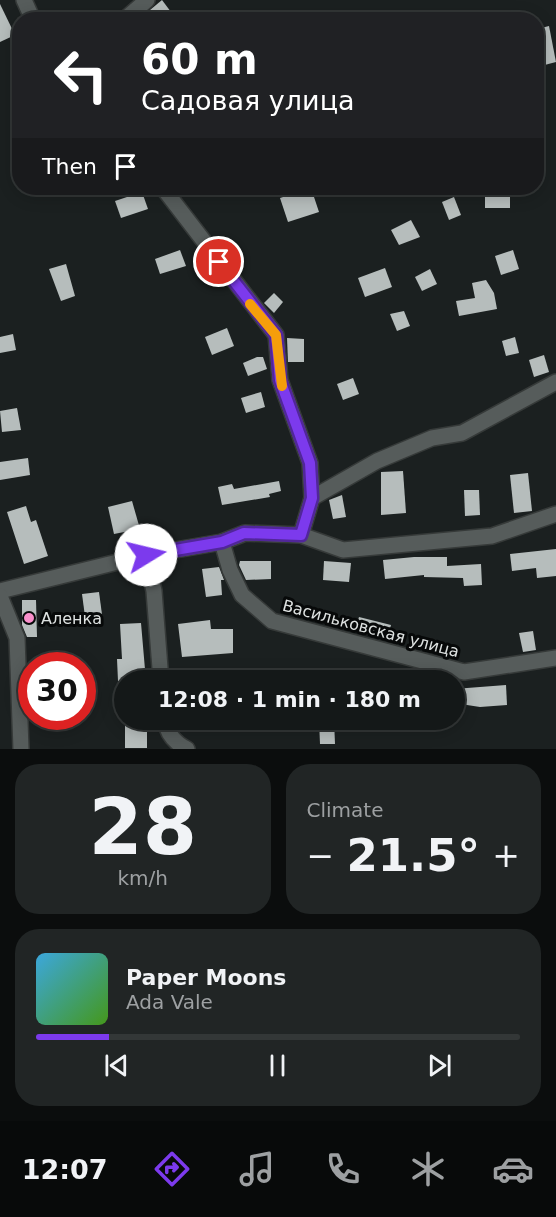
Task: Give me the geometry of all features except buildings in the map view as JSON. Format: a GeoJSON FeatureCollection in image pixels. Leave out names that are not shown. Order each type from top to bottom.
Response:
{"type":"FeatureCollection","features":[{"type":"Feature","properties":{"kind":"street"},"geometry":{"type":"LineString","coordinates":[[133,12],[147,0]]}},
{"type":"Feature","properties":{"kind":"street"},"geometry":{"type":"LineString","coordinates":[[168,195],[276,335],[280,380],[310,463],[312,498],[301,535]]}},
{"type":"Feature","properties":{"kind":"street"},"geometry":{"type":"LineString","coordinates":[[312,498],[377,461],[432,438],[462,433],[556,382]]}},
{"type":"Feature","properties":{"kind":"street"},"geometry":{"type":"LineString","coordinates":[[0,591],[146,555],[222,542],[244,533],[301,535],[343,550],[492,536],[556,514]]}},
{"type":"Feature","properties":{"kind":"street","name":"Васильковская улица"},"geometry":{"type":"LineString","coordinates":[[222,542],[230,570],[242,595],[272,621],[464,672],[556,658]]}},
{"type":"Feature","properties":{"kind":"street"},"geometry":{"type":"LineString","coordinates":[[146,555],[154,591],[160,670]]}},
{"type":"Feature","properties":{"kind":"street"},"geometry":{"type":"LineString","coordinates":[[0,596],[17,638],[21,749]]}},
{"type":"Feature","properties":{"kind":"street"},"geometry":{"type":"LineString","coordinates":[[167,730],[176,744],[187,749]]}},
{"type":"Feature","properties":{"kind":"slow traffic"},"geometry":{"type":"LineString","coordinates":[[250,304],[276,335],[282,386]]}},
{"type":"Feature","properties":{"kind":"place","name":"Аленка"},"geometry":{"type":"Point","coordinates":[29,618]}},
{"type":"Feature","properties":{"kind":"route"},"geometry":{"type":"LineString","coordinates":[[146,555],[222,542],[244,533],[301,535],[312,498],[310,463],[280,380],[276,335],[219,262]]}}]}
